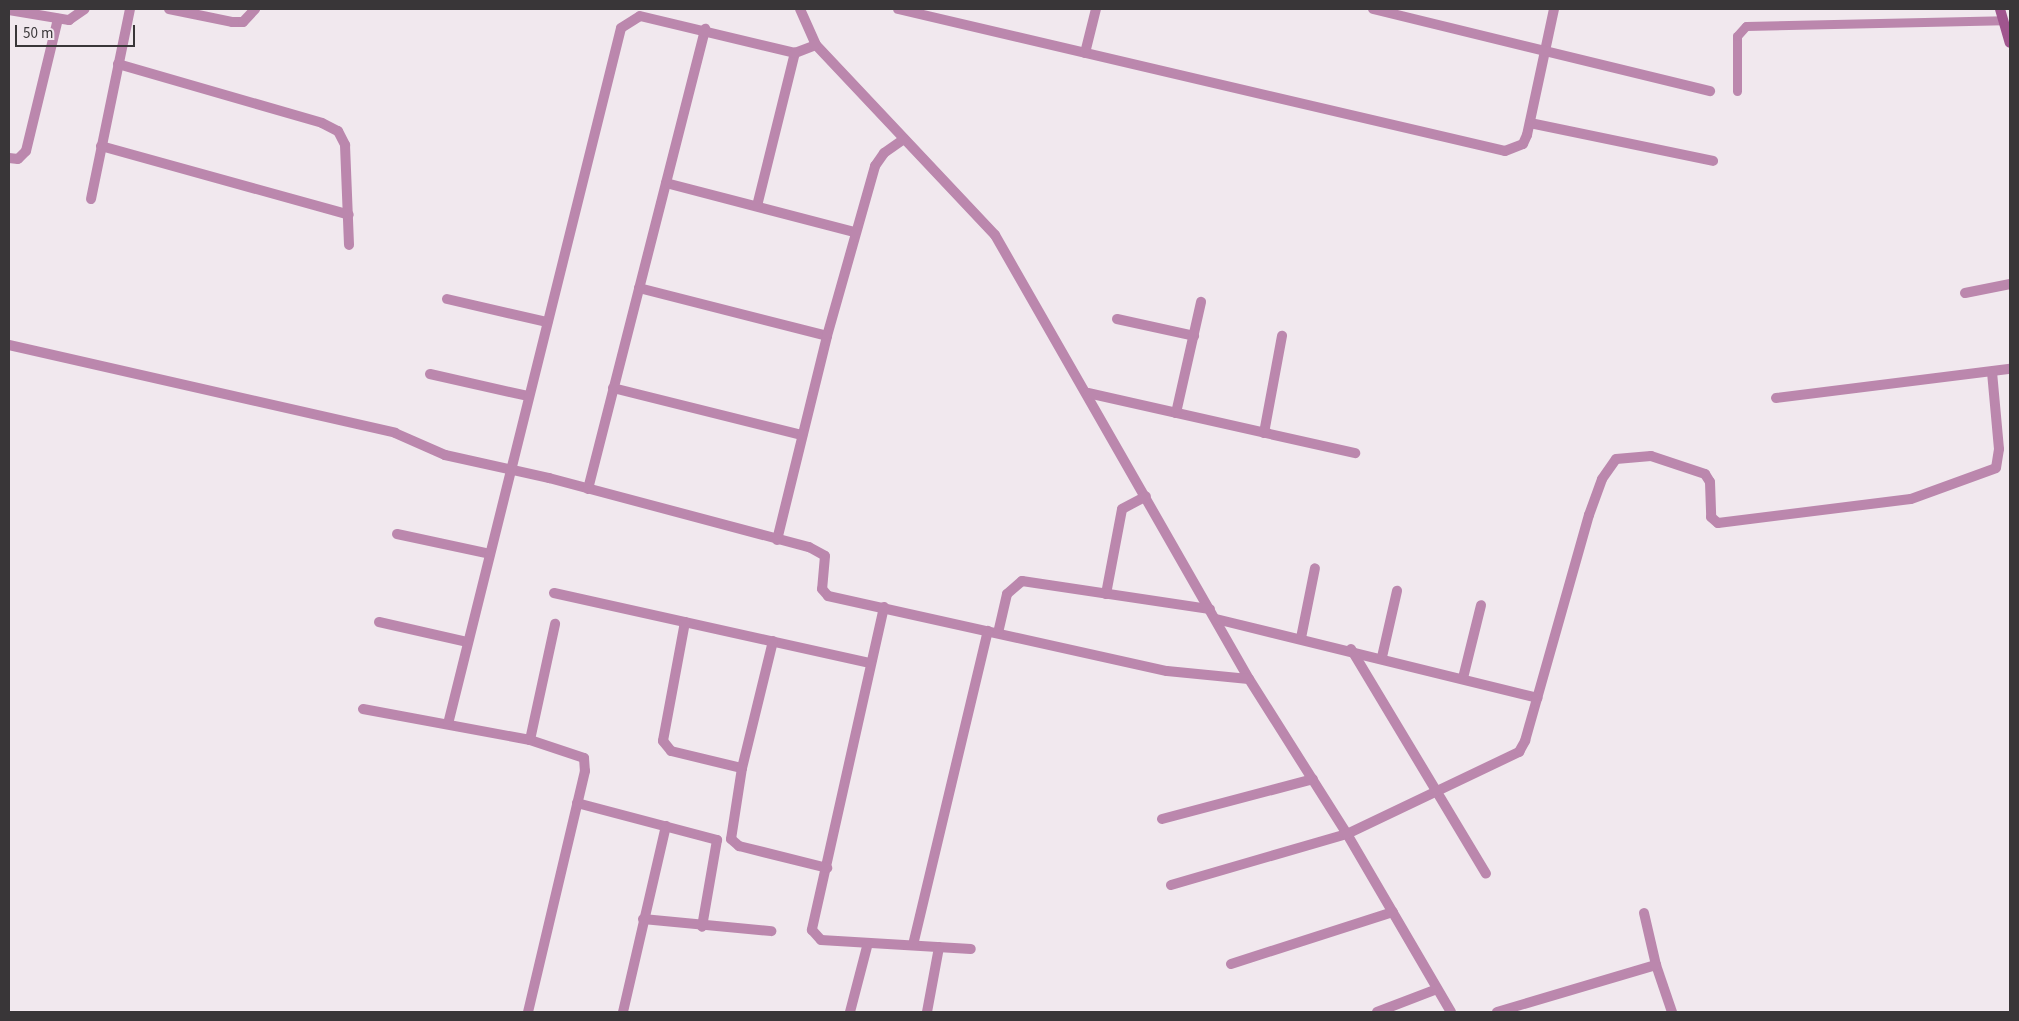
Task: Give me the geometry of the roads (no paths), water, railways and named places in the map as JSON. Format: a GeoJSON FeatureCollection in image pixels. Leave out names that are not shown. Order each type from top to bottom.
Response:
{"type":"FeatureCollection","features":[{"type":"Feature","properties":{"kind":"main road"},"geometry":{"type":"LineString","coordinates":[[2000,9],[2009,37]]}},
{"type":"Feature","properties":{"kind":"street"},"geometry":{"type":"LineString","coordinates":[[9,10],[58,19],[75,18],[85,9]]}},
{"type":"Feature","properties":{"kind":"street"},"geometry":{"type":"LineString","coordinates":[[91,199],[130,9]]}},
{"type":"Feature","properties":{"kind":"street"},"geometry":{"type":"LineString","coordinates":[[169,9],[232,22],[243,22],[255,9]]}},
{"type":"Feature","properties":{"kind":"street"},"geometry":{"type":"LineString","coordinates":[[800,9],[816,44],[904,140],[963,197],[995,235],[1088,393],[1250,679],[1347,834],[1451,1012]]}},
{"type":"Feature","properties":{"kind":"street"},"geometry":{"type":"LineString","coordinates":[[898,9],[1496,150],[1516,149],[1523,144],[1530,123],[1554,9]]}},
{"type":"Feature","properties":{"kind":"street"},"geometry":{"type":"LineString","coordinates":[[1086,53],[1096,9]]}},
{"type":"Feature","properties":{"kind":"street"},"geometry":{"type":"LineString","coordinates":[[1373,9],[1710,91]]}},
{"type":"Feature","properties":{"kind":"street"},"geometry":{"type":"LineString","coordinates":[[448,724],[620,28],[640,16],[705,29],[795,52],[816,44]]}},
{"type":"Feature","properties":{"kind":"street"},"geometry":{"type":"LineString","coordinates":[[9,158],[18,159],[26,152],[58,19]]}},
{"type":"Feature","properties":{"kind":"street"},"geometry":{"type":"LineString","coordinates":[[588,489],[705,29]]}},
{"type":"Feature","properties":{"kind":"street"},"geometry":{"type":"LineString","coordinates":[[756,206],[795,52]]}},
{"type":"Feature","properties":{"kind":"street"},"geometry":{"type":"LineString","coordinates":[[118,64],[322,123],[338,131],[345,145],[349,244]]}},
{"type":"Feature","properties":{"kind":"street"},"geometry":{"type":"LineString","coordinates":[[1530,123],[1713,161]]}},
{"type":"Feature","properties":{"kind":"street"},"geometry":{"type":"LineString","coordinates":[[777,540],[827,336],[854,232],[874,166],[884,153],[904,140]]}},
{"type":"Feature","properties":{"kind":"street"},"geometry":{"type":"LineString","coordinates":[[101,146],[349,215]]}},
{"type":"Feature","properties":{"kind":"street"},"geometry":{"type":"LineString","coordinates":[[666,183],[854,232]]}},
{"type":"Feature","properties":{"kind":"street"},"geometry":{"type":"LineString","coordinates":[[1965,293],[2010,284]]}},
{"type":"Feature","properties":{"kind":"street"},"geometry":{"type":"LineString","coordinates":[[639,288],[827,336]]}},
{"type":"Feature","properties":{"kind":"street"},"geometry":{"type":"LineString","coordinates":[[447,299],[547,322]]}},
{"type":"Feature","properties":{"kind":"street"},"geometry":{"type":"LineString","coordinates":[[1176,413],[1201,302]]}},
{"type":"Feature","properties":{"kind":"street"},"geometry":{"type":"LineString","coordinates":[[1117,319],[1194,336]]}},
{"type":"Feature","properties":{"kind":"street"},"geometry":{"type":"LineString","coordinates":[[1264,433],[1282,336]]}},
{"type":"Feature","properties":{"kind":"street"},"geometry":{"type":"LineString","coordinates":[[9,345],[395,433],[434,452],[588,489],[809,547],[825,556],[822,590],[828,596],[1167,671],[1250,679]]}},
{"type":"Feature","properties":{"kind":"street"},"geometry":{"type":"LineString","coordinates":[[1776,398],[2010,369]]}},
{"type":"Feature","properties":{"kind":"street"},"geometry":{"type":"LineString","coordinates":[[1171,885],[1347,834],[1438,793],[1519,752],[1537,698],[1589,515],[1602,479],[1616,459],[1651,456],[1705,474],[1710,482],[1711,517],[1718,522],[1815,508],[1902,501],[1996,468],[1998,449],[1992,372]]}},
{"type":"Feature","properties":{"kind":"street"},"geometry":{"type":"LineString","coordinates":[[430,374],[528,396]]}},
{"type":"Feature","properties":{"kind":"street"},"geometry":{"type":"LineString","coordinates":[[613,388],[802,435]]}},
{"type":"Feature","properties":{"kind":"street"},"geometry":{"type":"LineString","coordinates":[[1088,393],[1355,454]]}},
{"type":"Feature","properties":{"kind":"street"},"geometry":{"type":"LineString","coordinates":[[1106,594],[1122,509],[1146,496]]}},
{"type":"Feature","properties":{"kind":"street"},"geometry":{"type":"LineString","coordinates":[[398,534],[490,554]]}},
{"type":"Feature","properties":{"kind":"street"},"geometry":{"type":"LineString","coordinates":[[1301,638],[1315,568]]}},
{"type":"Feature","properties":{"kind":"street"},"geometry":{"type":"LineString","coordinates":[[913,945],[993,632],[1007,594],[1016,583],[1030,581],[1210,609]]}},
{"type":"Feature","properties":{"kind":"street"},"geometry":{"type":"LineString","coordinates":[[1382,657],[1397,591]]}},
{"type":"Feature","properties":{"kind":"street"},"geometry":{"type":"LineString","coordinates":[[554,593],[870,663]]}},
{"type":"Feature","properties":{"kind":"street"},"geometry":{"type":"LineString","coordinates":[[1463,678],[1481,605]]}},
{"type":"Feature","properties":{"kind":"street"},"geometry":{"type":"LineString","coordinates":[[884,607],[870,663],[827,868],[813,919],[815,936],[821,940],[971,950]]}},
{"type":"Feature","properties":{"kind":"street"},"geometry":{"type":"LineString","coordinates":[[1216,619],[1382,657],[1537,698]]}},
{"type":"Feature","properties":{"kind":"street"},"geometry":{"type":"LineString","coordinates":[[379,622],[468,642]]}},
{"type":"Feature","properties":{"kind":"street"},"geometry":{"type":"LineString","coordinates":[[685,622],[663,741],[671,751],[742,768]]}},
{"type":"Feature","properties":{"kind":"street"},"geometry":{"type":"LineString","coordinates":[[530,740],[555,624]]}},
{"type":"Feature","properties":{"kind":"street"},"geometry":{"type":"LineString","coordinates":[[773,642],[742,768],[731,832],[733,842],[827,868]]}},
{"type":"Feature","properties":{"kind":"street"},"geometry":{"type":"LineString","coordinates":[[1351,650],[1486,874]]}},
{"type":"Feature","properties":{"kind":"street"},"geometry":{"type":"LineString","coordinates":[[363,709],[530,740],[584,758],[577,803],[528,1012]]}},
{"type":"Feature","properties":{"kind":"street"},"geometry":{"type":"LineString","coordinates":[[1162,819],[1313,779]]}},
{"type":"Feature","properties":{"kind":"street"},"geometry":{"type":"LineString","coordinates":[[577,803],[712,838],[719,843],[702,927]]}},
{"type":"Feature","properties":{"kind":"street"},"geometry":{"type":"LineString","coordinates":[[623,1012],[666,826]]}},
{"type":"Feature","properties":{"kind":"street"},"geometry":{"type":"LineString","coordinates":[[1231,964],[1393,912]]}},
{"type":"Feature","properties":{"kind":"street"},"geometry":{"type":"LineString","coordinates":[[1644,913],[1656,965],[1672,1012]]}},
{"type":"Feature","properties":{"kind":"street"},"geometry":{"type":"LineString","coordinates":[[643,919],[702,927],[771,932]]}},
{"type":"Feature","properties":{"kind":"street"},"geometry":{"type":"LineString","coordinates":[[850,1012],[868,943]]}},
{"type":"Feature","properties":{"kind":"street"},"geometry":{"type":"LineString","coordinates":[[927,1012],[940,947]]}},
{"type":"Feature","properties":{"kind":"street"},"geometry":{"type":"LineString","coordinates":[[1496,1012],[1656,965]]}},
{"type":"Feature","properties":{"kind":"street"},"geometry":{"type":"LineString","coordinates":[[1377,1012],[1437,989]]}},
{"type":"Feature","properties":{"kind":"lane"},"geometry":{"type":"LineString","coordinates":[[1738,91],[1737,36],[1746,26],[2003,20]]}}]}
